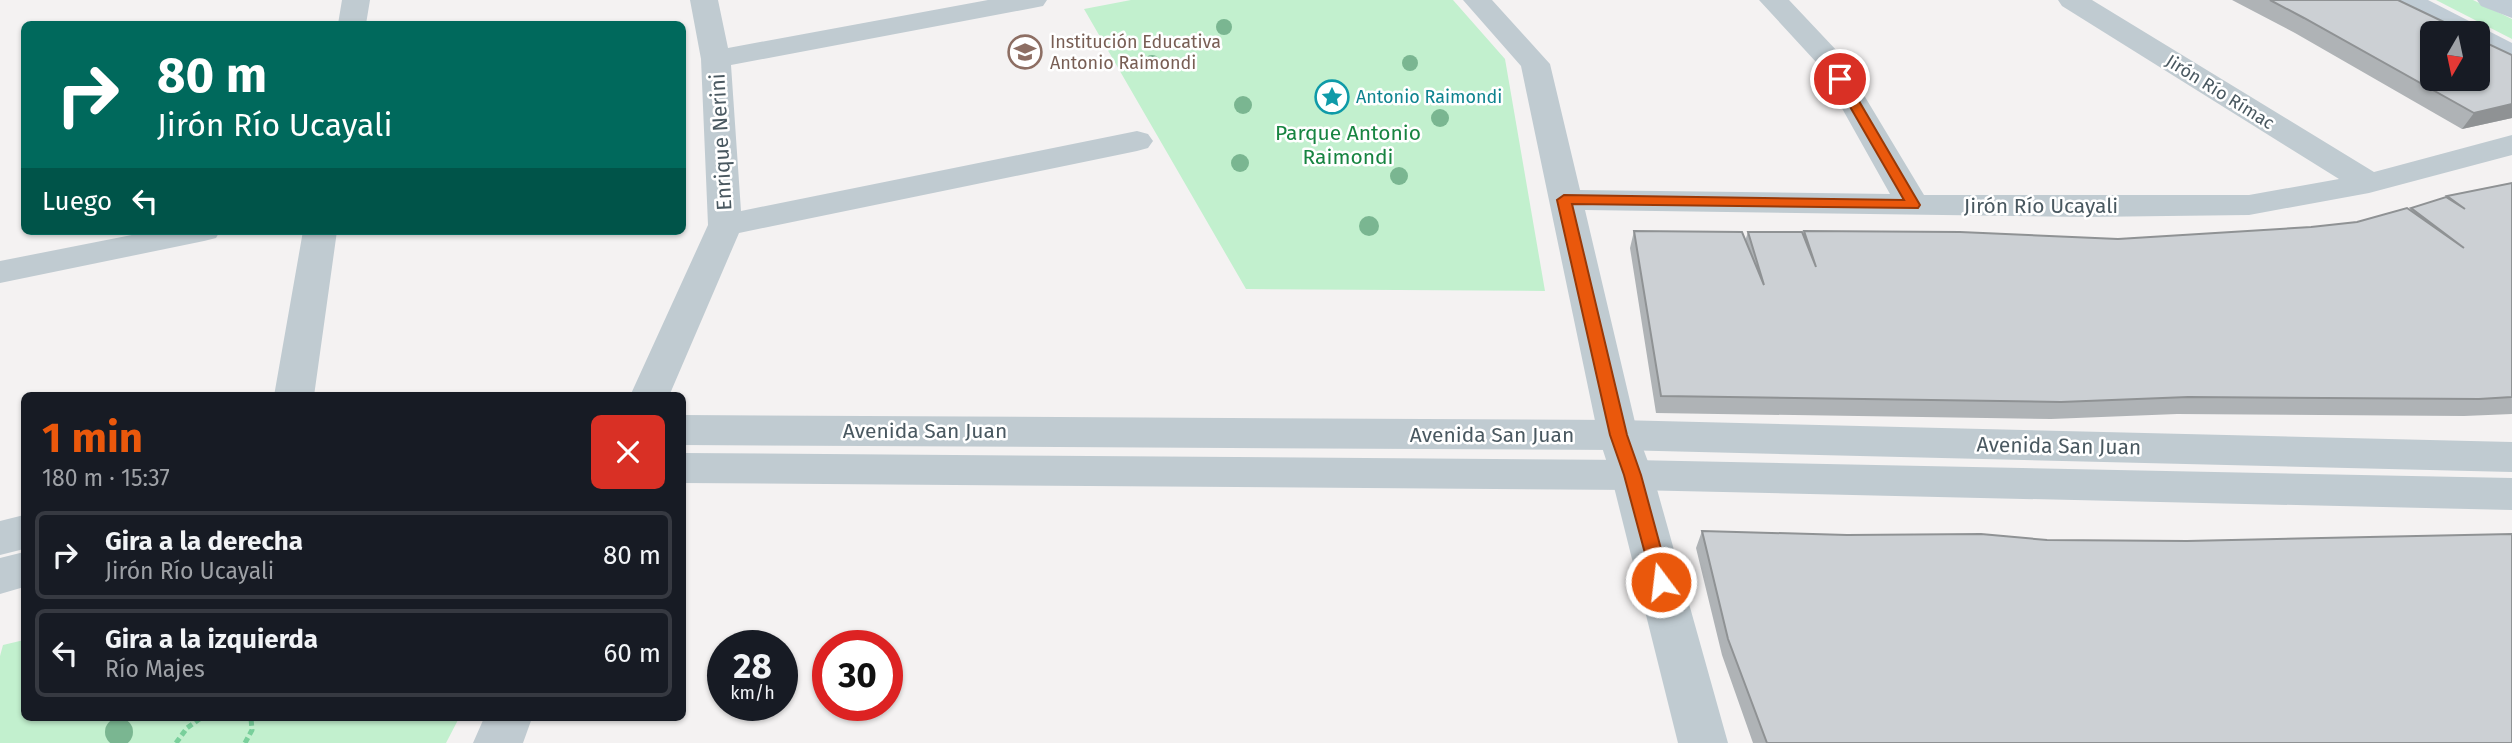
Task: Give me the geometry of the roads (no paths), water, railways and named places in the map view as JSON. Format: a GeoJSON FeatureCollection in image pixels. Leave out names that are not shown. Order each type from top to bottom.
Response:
{"type":"FeatureCollection","features":[{"type":"Feature","properties":{"kind":"main road"},"geometry":{"type":"LineString","coordinates":[[2407,0],[2447,21]]}},
{"type":"Feature","properties":{"kind":"main road"},"geometry":{"type":"LineString","coordinates":[[2491,0],[2512,10]]}},
{"type":"Feature","properties":{"kind":"main road"},"geometry":{"type":"LineString","coordinates":[[2490,43],[2512,55]]}},
{"type":"Feature","properties":{"kind":"street"},"geometry":{"type":"LineString","coordinates":[[352,21],[356,0]]}},
{"type":"Feature","properties":{"kind":"street","name":"Enrique Nerini"},"geometry":{"type":"LineString","coordinates":[[651,392],[725,225],[716,59],[704,0]]}},
{"type":"Feature","properties":{"kind":"street"},"geometry":{"type":"LineString","coordinates":[[716,59],[1032,0]]}},
{"type":"Feature","properties":{"kind":"street"},"geometry":{"type":"LineString","coordinates":[[1477,0],[1535,64],[1618,435],[1632,475],[1703,743]]}},
{"type":"Feature","properties":{"kind":"street"},"geometry":{"type":"LineString","coordinates":[[1773,0],[1828,58],[1913,205]]}},
{"type":"Feature","properties":{"kind":"street","name":"Jirón Río Rímac"},"geometry":{"type":"LineString","coordinates":[[2072,0],[2369,183]]}},
{"type":"Feature","properties":{"kind":"street"},"geometry":{"type":"LineString","coordinates":[[725,225],[1137,141]]}},
{"type":"Feature","properties":{"kind":"street","name":"Jirón Río Ucayali"},"geometry":{"type":"LineString","coordinates":[[1564,200],[1913,205],[2249,205],[2369,183],[2512,145]]}},
{"type":"Feature","properties":{"kind":"street"},"geometry":{"type":"LineString","coordinates":[[0,272],[184,235]]}},
{"type":"Feature","properties":{"kind":"street"},"geometry":{"type":"LineString","coordinates":[[295,392],[319,235]]}},
{"type":"Feature","properties":{"kind":"street","name":"Avenida San Juan"},"geometry":{"type":"LineString","coordinates":[[686,430],[1618,435],[2512,457]]}},
{"type":"Feature","properties":{"kind":"street","name":"Avenida San Juan"},"geometry":{"type":"LineString","coordinates":[[686,468],[1632,475],[2512,494]]}},
{"type":"Feature","properties":{"kind":"street"},"geometry":{"type":"LineString","coordinates":[[0,538],[21,534]]}},
{"type":"Feature","properties":{"kind":"street"},"geometry":{"type":"LineString","coordinates":[[0,576],[21,571]]}},
{"type":"Feature","properties":{"kind":"street"},"geometry":{"type":"LineString","coordinates":[[498,743],[507,721]]}},
{"type":"Feature","properties":{"kind":"place","name":"Institución Educativa Antonio Raimondi"},"geometry":{"type":"Point","coordinates":[1025,52]}},
{"type":"Feature","properties":{"kind":"place","name":"Antonio Raimondi"},"geometry":{"type":"Point","coordinates":[1332,97]}},
{"type":"Feature","properties":{"kind":"park label","name":"Parque Antonio Raimondi"},"geometry":{"type":"Point","coordinates":[1348,145]}}]}
